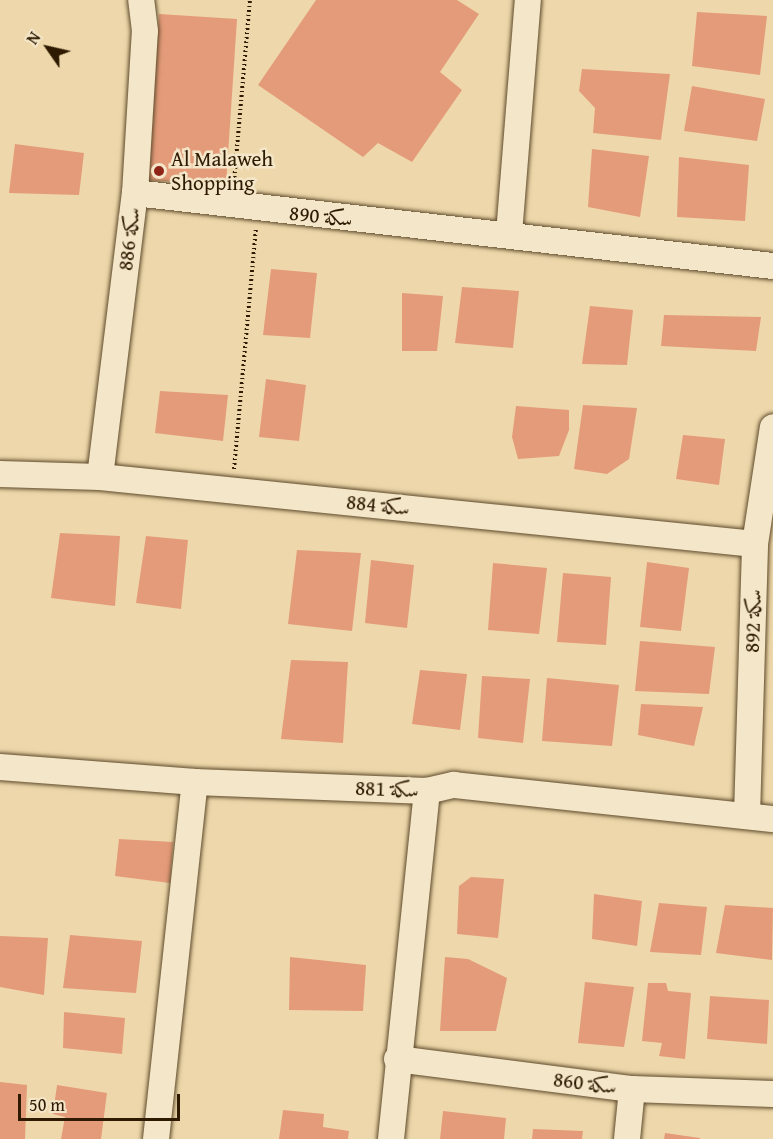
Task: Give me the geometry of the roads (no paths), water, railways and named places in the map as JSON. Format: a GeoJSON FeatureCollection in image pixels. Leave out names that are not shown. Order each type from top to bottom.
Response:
{"type":"FeatureCollection","features":[{"type":"Feature","properties":{"kind":"street","name":"سكة 886"},"geometry":{"type":"LineString","coordinates":[[100,477],[135,193],[145,31],[141,0]]}},
{"type":"Feature","properties":{"kind":"street"},"geometry":{"type":"LineString","coordinates":[[509,234],[528,0]]}},
{"type":"Feature","properties":{"kind":"street","name":"سكة 890"},"geometry":{"type":"LineString","coordinates":[[135,193],[257,210],[509,234],[773,266]]}},
{"type":"Feature","properties":{"kind":"street","name":"سكة 892"},"geometry":{"type":"LineString","coordinates":[[747,816],[755,544],[773,427]]}},
{"type":"Feature","properties":{"kind":"street","name":"سكة 884"},"geometry":{"type":"LineString","coordinates":[[0,474],[100,477],[755,544]]}},
{"type":"Feature","properties":{"kind":"street","name":"سكة 881"},"geometry":{"type":"LineString","coordinates":[[0,767],[195,782],[427,791],[454,785],[773,819]]}},
{"type":"Feature","properties":{"kind":"street"},"geometry":{"type":"LineString","coordinates":[[156,1139],[195,782]]}},
{"type":"Feature","properties":{"kind":"street"},"geometry":{"type":"LineString","coordinates":[[391,1139],[397,1059],[427,791]]}},
{"type":"Feature","properties":{"kind":"street","name":"سكة 860"},"geometry":{"type":"LineString","coordinates":[[397,1059],[632,1089],[773,1094]]}},
{"type":"Feature","properties":{"kind":"street"},"geometry":{"type":"LineString","coordinates":[[627,1139],[632,1089]]}},
{"type":"Feature","properties":{"kind":"place","name":"Al Malaweh Shopping"},"geometry":{"type":"Point","coordinates":[159,171]}}]}
